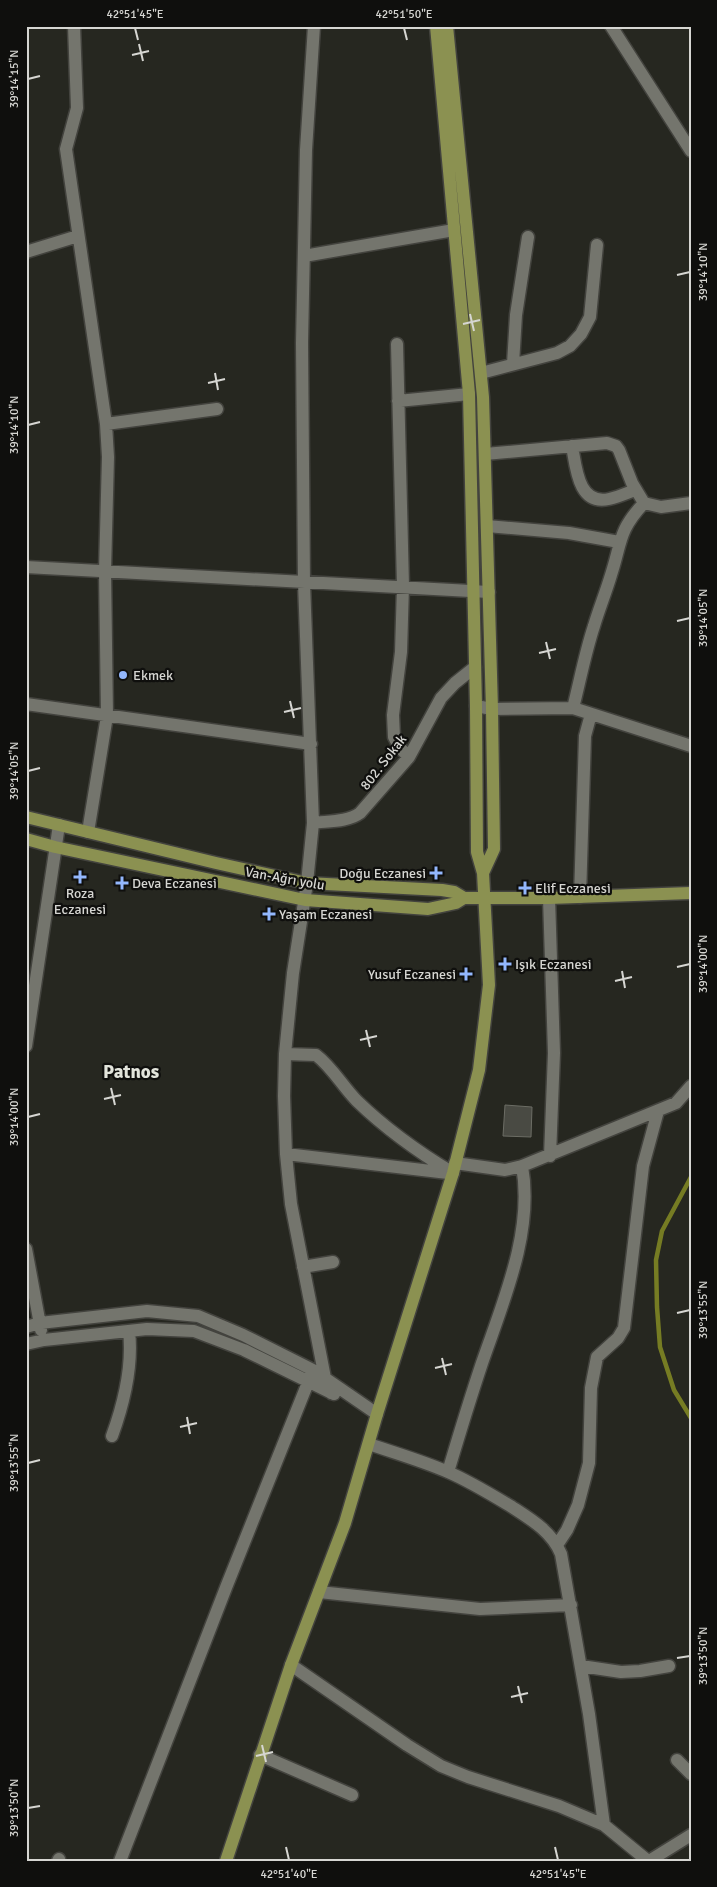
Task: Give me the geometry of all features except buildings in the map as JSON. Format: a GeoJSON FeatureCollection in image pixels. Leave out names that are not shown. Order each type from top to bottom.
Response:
{"type":"FeatureCollection","features":[{"type":"Feature","properties":{"kind":"main road"},"geometry":{"type":"LineString","coordinates":[[226,1861],[291,1665],[345,1523],[454,1168],[479,1070],[488,994],[483,873],[476,852],[476,706],[468,394],[436,26]]}},
{"type":"Feature","properties":{"kind":"main road"},"geometry":{"type":"LineString","coordinates":[[447,26],[481,373],[485,454],[494,850],[483,873]]}},
{"type":"Feature","properties":{"kind":"main road"},"geometry":{"type":"LineString","coordinates":[[26,817],[307,882],[442,890],[454,892],[464,898]]}},
{"type":"Feature","properties":{"kind":"main road","name":"Van-Ağrı yolu"},"geometry":{"type":"LineString","coordinates":[[26,839],[55,847],[305,900],[428,909],[445,906],[464,898],[549,898],[691,893]]}},
{"type":"Feature","properties":{"kind":"street"},"geometry":{"type":"LineString","coordinates":[[74,26],[77,108],[66,150],[106,424],[108,457],[105,570],[107,716],[88,832]]}},
{"type":"Feature","properties":{"kind":"street"},"geometry":{"type":"LineString","coordinates":[[314,26],[306,150],[302,343],[304,583],[313,823],[305,900],[293,973],[285,1054],[284,1096],[286,1154],[291,1204],[325,1378],[331,1393]]}},
{"type":"Feature","properties":{"kind":"street"},"geometry":{"type":"LineString","coordinates":[[611,26],[691,151]]}},
{"type":"Feature","properties":{"kind":"street"},"geometry":{"type":"LineString","coordinates":[[304,256],[454,230]]}},
{"type":"Feature","properties":{"kind":"street"},"geometry":{"type":"LineString","coordinates":[[26,252],[78,236]]}},
{"type":"Feature","properties":{"kind":"street"},"geometry":{"type":"LineString","coordinates":[[513,364],[516,315],[528,237]]}},
{"type":"Feature","properties":{"kind":"street"},"geometry":{"type":"LineString","coordinates":[[481,373],[557,353],[570,346],[581,334],[590,317],[597,245]]}},
{"type":"Feature","properties":{"kind":"street"},"geometry":{"type":"LineString","coordinates":[[397,344],[403,586],[401,652],[393,715],[394,737],[400,748],[409,757]]}},
{"type":"Feature","properties":{"kind":"street"},"geometry":{"type":"LineString","coordinates":[[398,401],[468,394]]}},
{"type":"Feature","properties":{"kind":"street"},"geometry":{"type":"LineString","coordinates":[[106,424],[216,409]]}},
{"type":"Feature","properties":{"kind":"street"},"geometry":{"type":"LineString","coordinates":[[485,454],[602,443],[616,446],[622,454],[635,490],[644,503],[661,507],[691,503]]}},
{"type":"Feature","properties":{"kind":"street"},"geometry":{"type":"LineString","coordinates":[[572,446],[579,482],[585,493],[597,499],[608,499],[635,490]]}},
{"type":"Feature","properties":{"kind":"street"},"geometry":{"type":"LineString","coordinates":[[573,708],[593,627],[612,573],[619,542],[628,521],[644,503]]}},
{"type":"Feature","properties":{"kind":"street"},"geometry":{"type":"LineString","coordinates":[[487,526],[569,533],[619,542]]}},
{"type":"Feature","properties":{"kind":"street"},"geometry":{"type":"LineString","coordinates":[[26,567],[489,592]]}},
{"type":"Feature","properties":{"kind":"street","name":"802. Sokak"},"geometry":{"type":"LineString","coordinates":[[313,823],[356,816],[409,757],[441,698],[455,683],[475,668]]}},
{"type":"Feature","properties":{"kind":"street"},"geometry":{"type":"LineString","coordinates":[[26,704],[311,744]]}},
{"type":"Feature","properties":{"kind":"street"},"geometry":{"type":"LineString","coordinates":[[476,706],[492,709],[573,708],[691,746]]}},
{"type":"Feature","properties":{"kind":"street"},"geometry":{"type":"LineString","coordinates":[[580,897],[585,736],[590,714]]}},
{"type":"Feature","properties":{"kind":"street"},"geometry":{"type":"LineString","coordinates":[[26,1046],[59,825]]}},
{"type":"Feature","properties":{"kind":"street"},"geometry":{"type":"LineString","coordinates":[[549,898],[554,1053],[550,1156]]}},
{"type":"Feature","properties":{"kind":"street"},"geometry":{"type":"LineString","coordinates":[[285,1054],[316,1055],[356,1100],[378,1121],[415,1150],[454,1168]]}},
{"type":"Feature","properties":{"kind":"street"},"geometry":{"type":"LineString","coordinates":[[286,1154],[454,1168],[505,1170],[550,1156],[676,1103],[691,1086]]}},
{"type":"Feature","properties":{"kind":"street"},"geometry":{"type":"LineString","coordinates":[[557,1545],[567,1530],[578,1505],[589,1464],[591,1388],[597,1357],[618,1338],[624,1328],[643,1166],[658,1111]]}},
{"type":"Feature","properties":{"kind":"street"},"geometry":{"type":"LineString","coordinates":[[448,1472],[516,1257],[525,1213],[526,1183],[522,1166]]}},
{"type":"Feature","properties":{"kind":"street"},"geometry":{"type":"LineString","coordinates":[[26,1249],[44,1340]]}},
{"type":"Feature","properties":{"kind":"street"},"geometry":{"type":"LineString","coordinates":[[303,1267],[333,1262]]}},
{"type":"Feature","properties":{"kind":"street"},"geometry":{"type":"LineString","coordinates":[[26,1327],[40,1323],[147,1311],[198,1316],[243,1335],[310,1376],[331,1393],[377,1414]]}},
{"type":"Feature","properties":{"kind":"street"},"geometry":{"type":"LineString","coordinates":[[26,1344],[44,1340],[147,1329],[194,1331],[310,1376],[325,1378],[377,1414]]}},
{"type":"Feature","properties":{"kind":"street"},"geometry":{"type":"LineString","coordinates":[[112,1436],[121,1413],[128,1370],[131,1348],[129,1331]]}},
{"type":"Feature","properties":{"kind":"street"},"geometry":{"type":"LineString","coordinates":[[120,1861],[310,1376]]}},
{"type":"Feature","properties":{"kind":"street"},"geometry":{"type":"LineString","coordinates":[[369,1444],[448,1472],[493,1495],[535,1521],[551,1536],[557,1545],[561,1554],[571,1605],[604,1825]]}},
{"type":"Feature","properties":{"kind":"street"},"geometry":{"type":"LineString","coordinates":[[319,1592],[480,1609],[571,1605]]}},
{"type":"Feature","properties":{"kind":"street"},"geometry":{"type":"LineString","coordinates":[[291,1665],[407,1745],[441,1766],[468,1777],[559,1806],[604,1825],[649,1861],[691,1835]]}},
{"type":"Feature","properties":{"kind":"street"},"geometry":{"type":"LineString","coordinates":[[581,1666],[621,1672],[640,1672],[669,1666]]}},
{"type":"Feature","properties":{"kind":"street"},"geometry":{"type":"LineString","coordinates":[[260,1755],[352,1795]]}},
{"type":"Feature","properties":{"kind":"street"},"geometry":{"type":"LineString","coordinates":[[677,1760],[691,1774]]}},
{"type":"Feature","properties":{"kind":"waterway"},"geometry":{"type":"LineString","coordinates":[[691,1177],[662,1231],[656,1260],[660,1347],[674,1390],[691,1418]]}},
{"type":"Feature","properties":{"kind":"place","name":"Ekmek"},"geometry":{"type":"Point","coordinates":[123,675]}},
{"type":"Feature","properties":{"kind":"place","name":"Doğu Eczanesi"},"geometry":{"type":"Point","coordinates":[436,873]}},
{"type":"Feature","properties":{"kind":"place","name":"Roza Eczanesi"},"geometry":{"type":"Point","coordinates":[80,877]}},
{"type":"Feature","properties":{"kind":"place","name":"Deva Eczanesi"},"geometry":{"type":"Point","coordinates":[122,883]}},
{"type":"Feature","properties":{"kind":"place","name":"Elif Eczanesi"},"geometry":{"type":"Point","coordinates":[525,888]}},
{"type":"Feature","properties":{"kind":"place","name":"Yaşam Eczanesi"},"geometry":{"type":"Point","coordinates":[269,914]}},
{"type":"Feature","properties":{"kind":"place","name":"Işık Eczanesi"},"geometry":{"type":"Point","coordinates":[505,964]}},
{"type":"Feature","properties":{"kind":"place","name":"Yusuf Eczanesi"},"geometry":{"type":"Point","coordinates":[466,974]}},
{"type":"Feature","properties":{"kind":"district","name":"Patnos"},"geometry":{"type":"Point","coordinates":[131,1071]}}]}
